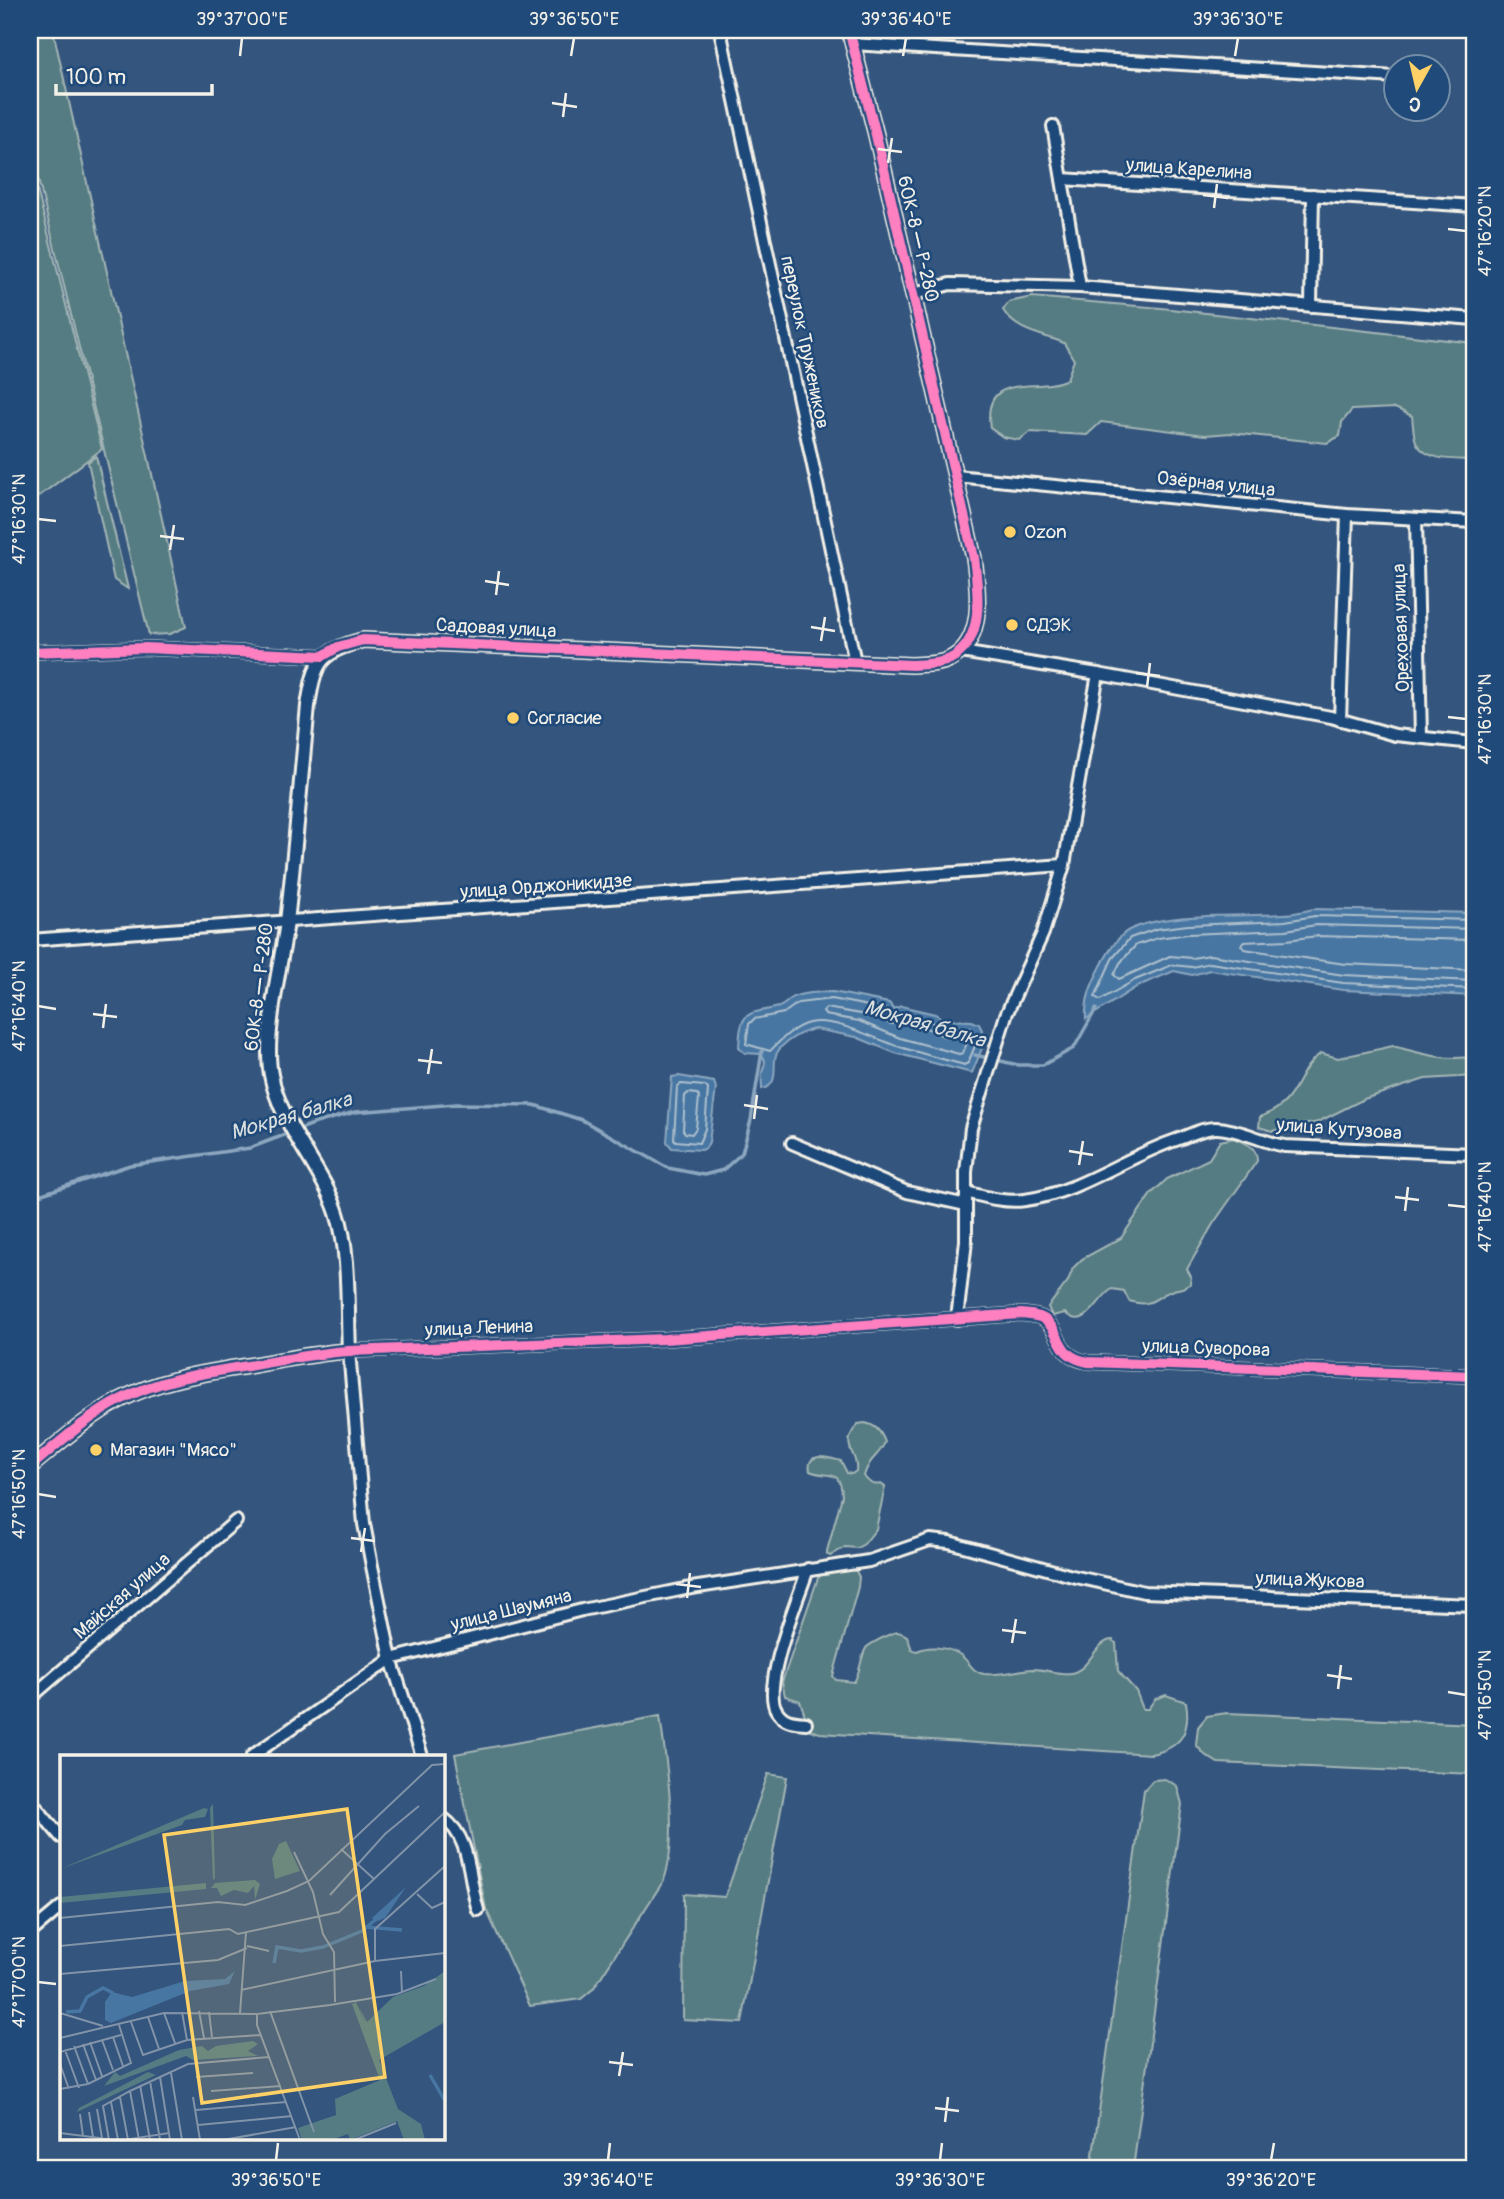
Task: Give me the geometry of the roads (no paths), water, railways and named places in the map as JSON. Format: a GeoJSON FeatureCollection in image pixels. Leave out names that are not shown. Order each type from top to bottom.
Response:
{"type":"FeatureCollection","features":[{"type":"Feature","properties":{"kind":"street","name":"переулок Тружеников"},"geometry":{"type":"LineString","coordinates":[[720,30],[855,662]]}},
{"type":"Feature","properties":{"kind":"street","name":"60К-8 — Р-280"},"geometry":{"type":"LineString","coordinates":[[849,30],[914,294],[974,558],[978,590],[977,614],[974,628],[961,652]]}},
{"type":"Feature","properties":{"kind":"street"},"geometry":{"type":"LineString","coordinates":[[852,44],[1382,76]]}},
{"type":"Feature","properties":{"kind":"street"},"geometry":{"type":"LineString","coordinates":[[1053,127],[1080,287]]}},
{"type":"Feature","properties":{"kind":"street","name":"улица Карелина"},"geometry":{"type":"LineString","coordinates":[[1062,179],[1474,206]]}},
{"type":"Feature","properties":{"kind":"street"},"geometry":{"type":"LineString","coordinates":[[1311,306],[1313,195]]}},
{"type":"Feature","properties":{"kind":"street"},"geometry":{"type":"LineString","coordinates":[[914,294],[950,284],[1080,287],[1474,319]]}},
{"type":"Feature","properties":{"kind":"street","name":"Озёрная улица"},"geometry":{"type":"LineString","coordinates":[[956,476],[1347,515],[1474,522]]}},
{"type":"Feature","properties":{"kind":"street"},"geometry":{"type":"LineString","coordinates":[[1340,720],[1347,515]]}},
{"type":"Feature","properties":{"kind":"street","name":"Ореховая улица"},"geometry":{"type":"LineString","coordinates":[[1416,519],[1420,737]]}},
{"type":"Feature","properties":{"kind":"street","name":"Садовая улица"},"geometry":{"type":"LineString","coordinates":[[30,652],[145,648],[323,656],[338,647],[363,640],[933,664],[950,660],[961,652],[1098,674],[1340,720],[1395,735],[1474,743]]}},
{"type":"Feature","properties":{"kind":"street","name":"60К-8 — Р-280"},"geometry":{"type":"LineString","coordinates":[[323,656],[312,677],[308,706],[287,922],[269,1059],[275,1091],[285,1116],[338,1215],[344,1254],[349,1351]]}},
{"type":"Feature","properties":{"kind":"street"},"geometry":{"type":"LineString","coordinates":[[957,1319],[966,1241],[968,1149],[977,1104],[1006,1015],[1043,933],[1064,865],[1098,674]]}},
{"type":"Feature","properties":{"kind":"street","name":"улица Орджоникидзе"},"geometry":{"type":"LineString","coordinates":[[30,940],[1064,865]]}},
{"type":"Feature","properties":{"kind":"street","name":"улица Кутузова"},"geometry":{"type":"LineString","coordinates":[[966,1192],[1010,1201],[1035,1198],[1075,1186],[1166,1143],[1214,1128],[1242,1133],[1284,1146],[1474,1154]]}},
{"type":"Feature","properties":{"kind":"street"},"geometry":{"type":"LineString","coordinates":[[792,1143],[907,1192],[966,1205]]}},
{"type":"Feature","properties":{"kind":"street","name":"улица Суворова"},"geometry":{"type":"LineString","coordinates":[[957,1319],[1035,1315],[1044,1320],[1069,1354],[1088,1362],[1474,1376]]}},
{"type":"Feature","properties":{"kind":"street","name":"улица Ленина"},"geometry":{"type":"LineString","coordinates":[[30,1467],[97,1413],[119,1400],[157,1384],[296,1357],[349,1351],[665,1339],[957,1319]]}},
{"type":"Feature","properties":{"kind":"street"},"geometry":{"type":"LineString","coordinates":[[349,1351],[364,1524],[391,1659],[422,1755]]}},
{"type":"Feature","properties":{"kind":"street","name":"Майская улица"},"geometry":{"type":"LineString","coordinates":[[30,1698],[236,1521]]}},
{"type":"Feature","properties":{"kind":"street","name":"улица Шаумяна"},"geometry":{"type":"LineString","coordinates":[[254,1755],[391,1659],[595,1607],[685,1588],[869,1561],[930,1540],[949,1542],[1072,1576],[1144,1592]]}},
{"type":"Feature","properties":{"kind":"street"},"geometry":{"type":"LineString","coordinates":[[806,1723],[787,1721],[775,1710],[771,1692],[774,1673],[808,1569]]}},
{"type":"Feature","properties":{"kind":"street","name":"улица Жукова"},"geometry":{"type":"LineString","coordinates":[[1144,1592],[1474,1605]]}},
{"type":"Feature","properties":{"kind":"street"},"geometry":{"type":"LineString","coordinates":[[30,1800],[60,1836]]}},
{"type":"Feature","properties":{"kind":"street"},"geometry":{"type":"LineString","coordinates":[[444,1819],[458,1831],[463,1842],[478,1910]]}},
{"type":"Feature","properties":{"kind":"street"},"geometry":{"type":"LineString","coordinates":[[30,1933],[60,1908]]}},
{"type":"Feature","properties":{"kind":"water"},"geometry":{"type":"Polygon","coordinates":[[[1314,909],[1474,913],[1474,996],[1343,990],[1210,970],[1192,975],[1174,971],[1138,986],[1086,1019],[1091,986],[1112,947],[1129,930],[1183,917],[1287,914],[1314,909]]]}},
{"type":"Feature","properties":{"kind":"water"},"geometry":{"type":"Polygon","coordinates":[[[833,992],[889,1003],[894,1009],[901,1006],[935,1014],[945,1020],[972,1021],[979,1024],[984,1034],[982,1048],[972,1073],[895,1053],[856,1037],[815,1029],[787,1042],[779,1050],[773,1080],[768,1087],[762,1089],[765,1063],[763,1057],[761,1054],[745,1053],[739,1048],[744,1019],[753,1013],[781,1006],[798,995],[833,992]]]}},
{"type":"Feature","properties":{"kind":"water"},"geometry":{"type":"Polygon","coordinates":[[[672,1077],[714,1082],[716,1088],[709,1142],[702,1150],[672,1148],[667,1142],[672,1077]]]}},
{"type":"Feature","properties":{"kind":"waterway","name":"Мокрая балка"},"geometry":{"type":"LineString","coordinates":[[975,1055],[1018,1065],[1043,1065],[1074,1048],[1096,1009]]}},
{"type":"Feature","properties":{"kind":"waterway","name":"Мокрая балка"},"geometry":{"type":"LineString","coordinates":[[30,1198],[130,1165],[250,1148],[316,1123],[355,1112],[456,1104],[534,1105],[582,1120],[668,1168],[704,1175],[723,1170],[742,1153],[751,1120],[762,1051]]}},
{"type":"Feature","properties":{"kind":"place","name":"Ozon"},"geometry":{"type":"Point","coordinates":[1010,532]}},
{"type":"Feature","properties":{"kind":"place","name":"СДЭК"},"geometry":{"type":"Point","coordinates":[1012,625]}},
{"type":"Feature","properties":{"kind":"place","name":"Согласие"},"geometry":{"type":"Point","coordinates":[513,718]}},
{"type":"Feature","properties":{"kind":"place","name":"Магазин \"Мясо\""},"geometry":{"type":"Point","coordinates":[96,1450]}}]}
